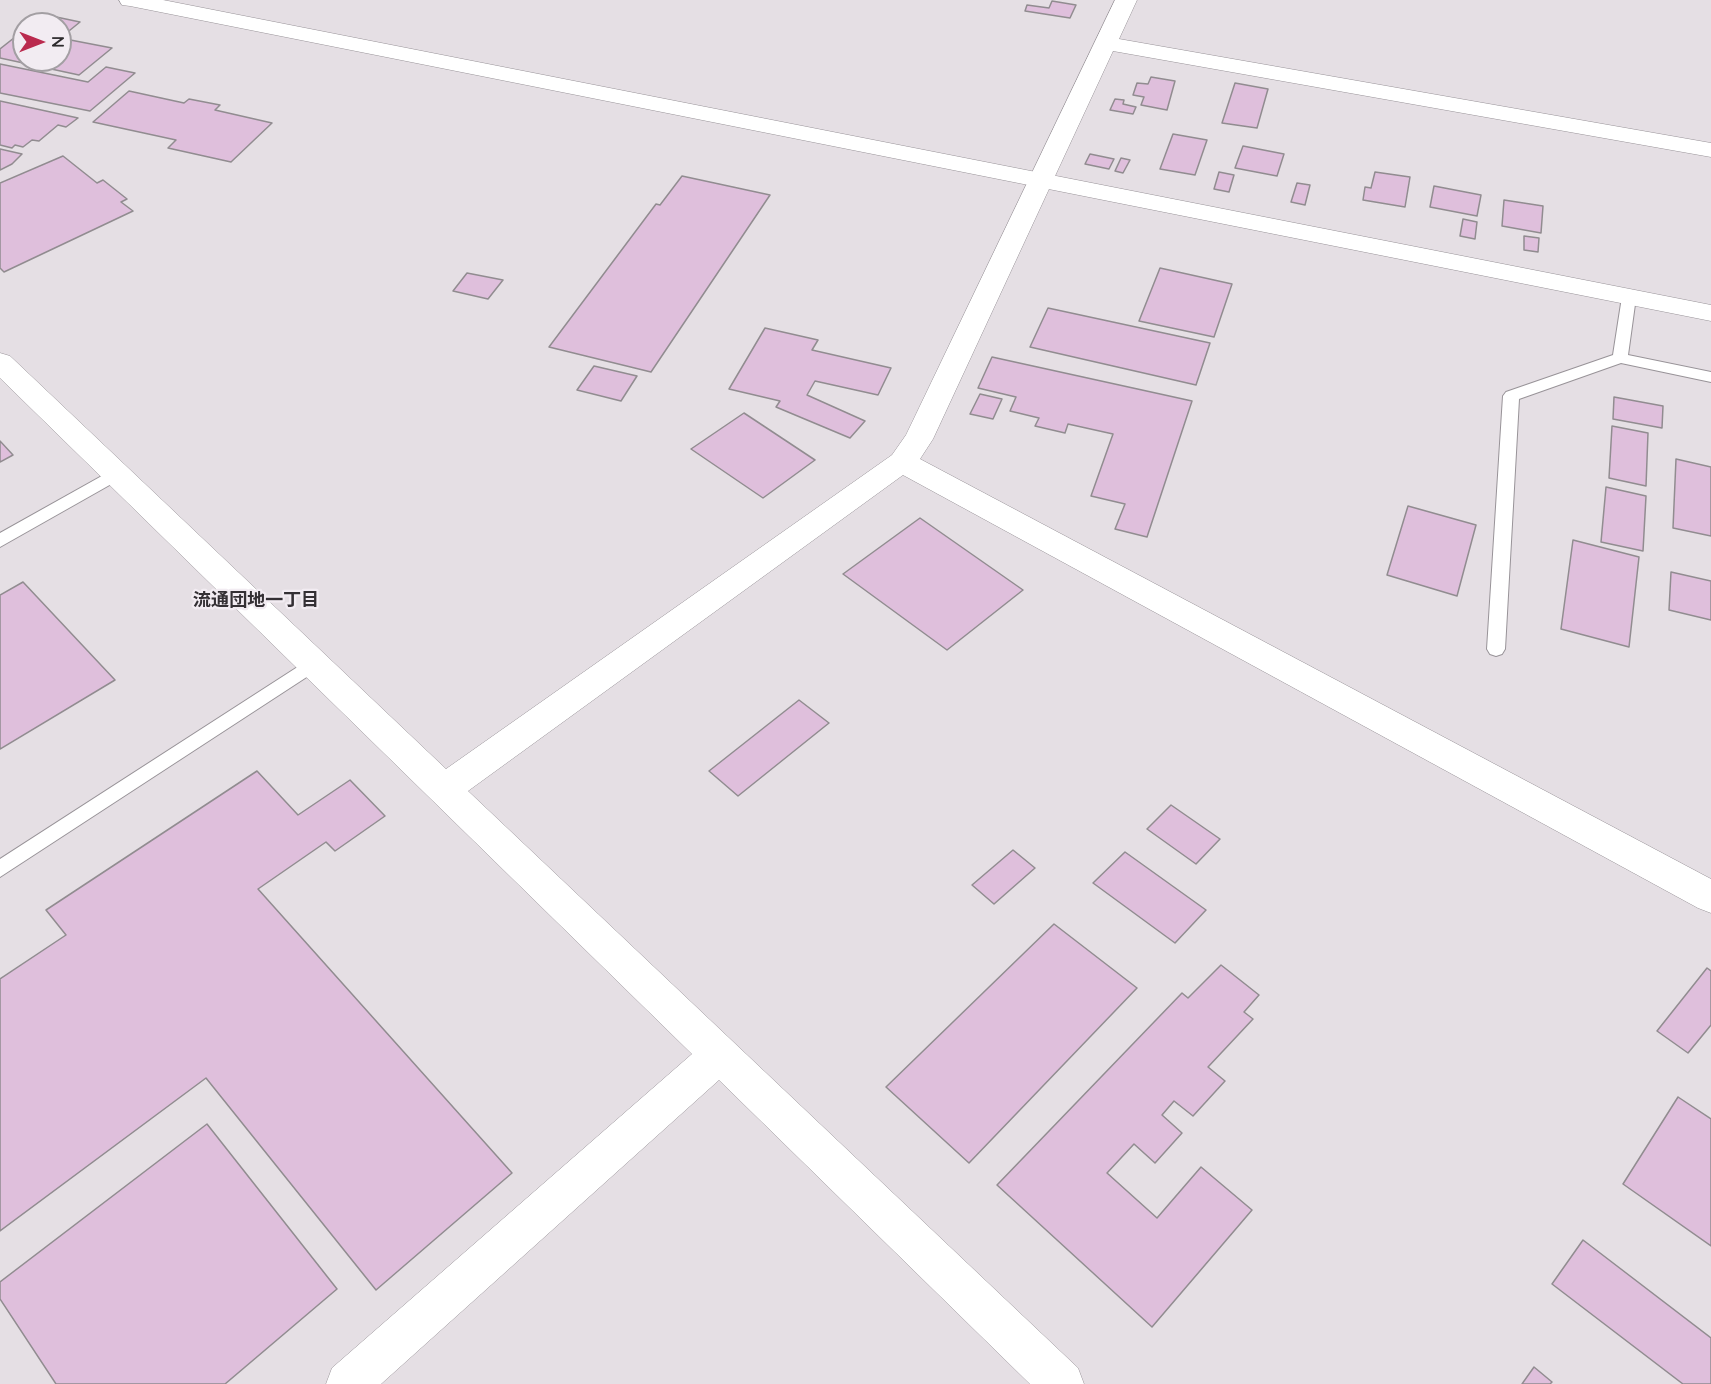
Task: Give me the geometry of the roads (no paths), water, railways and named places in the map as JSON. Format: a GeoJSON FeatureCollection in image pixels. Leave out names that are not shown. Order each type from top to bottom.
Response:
{"type":"FeatureCollection","features":[{"type":"Feature","properties":{"kind":"street"},"geometry":{"type":"LineString","coordinates":[[130,0],[1711,314]]}},
{"type":"Feature","properties":{"kind":"street"},"geometry":{"type":"LineString","coordinates":[[443,790],[902,462],[919,439],[1126,0]]}},
{"type":"Feature","properties":{"kind":"street"},"geometry":{"type":"LineString","coordinates":[[1105,43],[1711,150]]}},
{"type":"Feature","properties":{"kind":"street"},"geometry":{"type":"LineString","coordinates":[[0,362],[1062,1384]]}},
{"type":"Feature","properties":{"kind":"street"},"geometry":{"type":"LineString","coordinates":[[902,462],[1711,897]]}},
{"type":"Feature","properties":{"kind":"street"},"geometry":{"type":"LineString","coordinates":[[348,1384],[720,1054]]}},
{"type":"Feature","properties":{"kind":"lane"},"geometry":{"type":"LineString","coordinates":[[1620,358],[1629,297]]}},
{"type":"Feature","properties":{"kind":"lane"},"geometry":{"type":"LineString","coordinates":[[1496,649],[1511,396],[1620,358],[1711,377]]}},
{"type":"Feature","properties":{"kind":"lane"},"geometry":{"type":"LineString","coordinates":[[0,541],[116,474]]}},
{"type":"Feature","properties":{"kind":"lane"},"geometry":{"type":"LineString","coordinates":[[0,870],[313,664]]}},
{"type":"Feature","properties":{"kind":"district","name":"流通団地一丁目"},"geometry":{"type":"Point","coordinates":[256,601]}}]}
